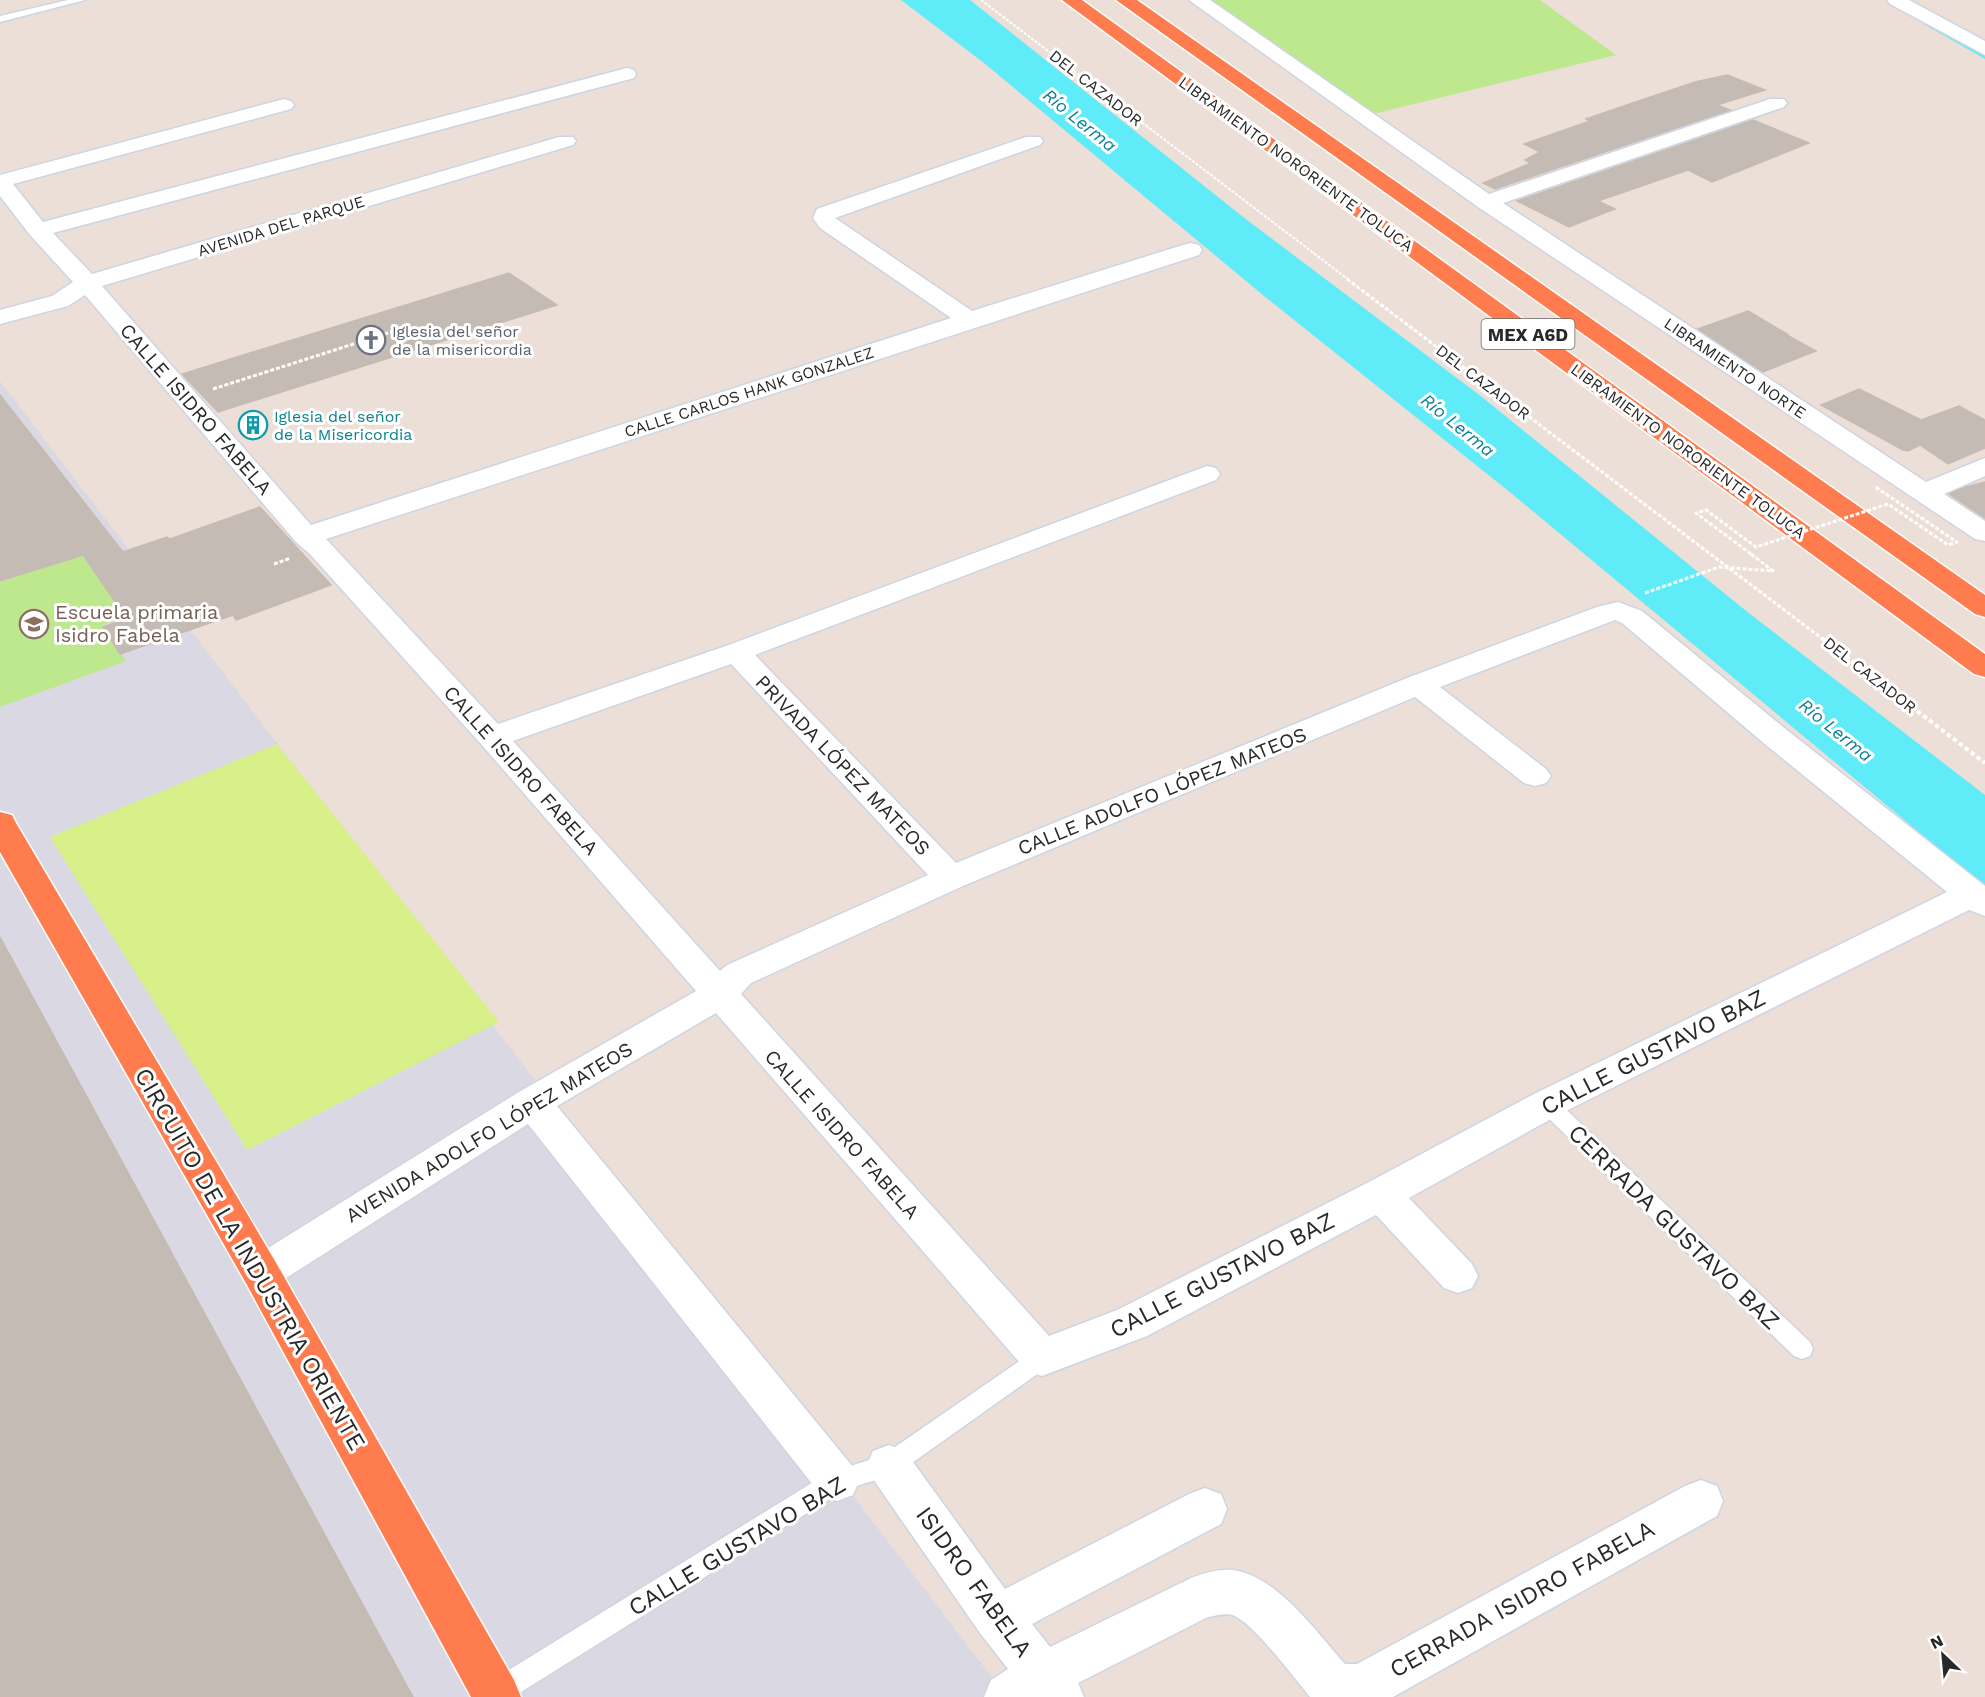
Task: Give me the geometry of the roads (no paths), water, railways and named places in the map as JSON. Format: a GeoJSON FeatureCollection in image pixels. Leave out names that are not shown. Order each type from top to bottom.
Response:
{"type":"FeatureCollection","features":[{"type":"Feature","properties":{"kind":"highway","name":"LIBRAMIENTO NORORIENTE TOLUCA"},"geometry":{"type":"LineString","coordinates":[[1071,0],[1985,668]]}},
{"type":"Feature","properties":{"kind":"highway","name":"LIBRAMIENTO NORORIENTE TOLUCA"},"geometry":{"type":"LineString","coordinates":[[1125,0],[1985,608]]}},
{"type":"Feature","properties":{"kind":"highway","name":"CIRCUITO DE LA INDUSTRIA ORIENTE"},"geometry":{"type":"LineString","coordinates":[[0,823],[261,1273],[496,1695]]}},
{"type":"Feature","properties":{"kind":"street","name":"LIBRAMIENTO NORTE"},"geometry":{"type":"LineString","coordinates":[[1198,0],[1486,202],[1985,533]]}},
{"type":"Feature","properties":{"kind":"street"},"geometry":{"type":"LineString","coordinates":[[1897,0],[1902,0]]}},
{"type":"Feature","properties":{"kind":"street"},"geometry":{"type":"LineString","coordinates":[[1897,0],[1985,49]]}},
{"type":"Feature","properties":{"kind":"street"},"geometry":{"type":"LineString","coordinates":[[38,230],[627,74]]}},
{"type":"Feature","properties":{"kind":"street"},"geometry":{"type":"LineString","coordinates":[[1486,202],[1777,103]]}},
{"type":"Feature","properties":{"kind":"street"},"geometry":{"type":"LineString","coordinates":[[0,181],[284,105]]}},
{"type":"Feature","properties":{"kind":"street","name":"AVENIDA DEL PARQUE"},"geometry":{"type":"LineString","coordinates":[[0,317],[60,301],[87,283],[566,141]]}},
{"type":"Feature","properties":{"kind":"street"},"geometry":{"type":"LineString","coordinates":[[968,319],[828,223],[824,219],[825,214],[1034,141]]}},
{"type":"Feature","properties":{"kind":"street","name":"CALLE ISIDRO FABELA"},"geometry":{"type":"LineString","coordinates":[[0,181],[38,230],[87,283],[306,536],[327,555],[492,737],[1042,1358]]}},
{"type":"Feature","properties":{"kind":"street","name":"CALLE CARLOS HANK GONZALEZ"},"geometry":{"type":"LineString","coordinates":[[306,536],[508,472],[968,319],[1191,249]]}},
{"type":"Feature","properties":{"kind":"street"},"geometry":{"type":"LineString","coordinates":[[1925,492],[1985,466]]}},
{"type":"Feature","properties":{"kind":"street"},"geometry":{"type":"LineString","coordinates":[[492,737],[736,652],[1207,474]]}},
{"type":"Feature","properties":{"kind":"street","name":"CALLE ADOLFO LÓPEZ MATEOS"},"geometry":{"type":"LineString","coordinates":[[719,995],[739,974],[951,878],[1419,685],[1607,612],[1618,611],[1632,617],[1978,899]]}},
{"type":"Feature","properties":{"kind":"street","name":"PRIVADA LÓPEZ MATEOS"},"geometry":{"type":"LineString","coordinates":[[736,652],[951,878]]}},
{"type":"Feature","properties":{"kind":"street"},"geometry":{"type":"LineString","coordinates":[[1419,685],[1535,776]]}},
{"type":"Feature","properties":{"kind":"street","name":"CALLE GUSTAVO BAZ"},"geometry":{"type":"LineString","coordinates":[[1042,1358],[1132,1323],[1381,1194],[1547,1104],[1978,899]]}},
{"type":"Feature","properties":{"kind":"street","name":"AVENIDA ADOLFO LÓPEZ MATEOS"},"geometry":{"type":"LineString","coordinates":[[261,1273],[532,1102],[719,995]]}},
{"type":"Feature","properties":{"kind":"street"},"geometry":{"type":"LineString","coordinates":[[532,1102],[837,1481]]}},
{"type":"Feature","properties":{"kind":"street"},"geometry":{"type":"LineString","coordinates":[[1381,1194],[1458,1276]]}},
{"type":"Feature","properties":{"kind":"street","name":"ISIDRO FABELA"},"geometry":{"type":"LineString","coordinates":[[889,1465],[997,1617],[1037,1690]]}},
{"type":"Feature","properties":{"kind":"street","name":"CERRADA ISIDRO FABELA"},"geometry":{"type":"LineString","coordinates":[[1037,1690],[1203,1596],[1225,1592],[1241,1594],[1258,1605],[1328,1681],[1340,1689],[1352,1690],[1365,1686],[1701,1501]]}},
{"type":"Feature","properties":{"kind":"street"},"geometry":{"type":"LineString","coordinates":[[997,1617],[1204,1509]]}},
{"type":"Feature","properties":{"kind":"lane"},"geometry":{"type":"LineString","coordinates":[[0,19],[80,0]]}},
{"type":"Feature","properties":{"kind":"lane","name":"CERRADA GUSTAVO BAZ"},"geometry":{"type":"LineString","coordinates":[[1547,1104],[1802,1349]]}},
{"type":"Feature","properties":{"kind":"lane","name":"CALLE GUSTAVO BAZ"},"geometry":{"type":"LineString","coordinates":[[496,1695],[837,1481],[889,1465],[1042,1358]]}},
{"type":"Feature","properties":{"kind":"water","name":"Río Lerma"},"geometry":{"type":"Polygon","coordinates":[[[901,0],[970,0],[1247,220],[1482,397],[1750,614],[1985,795],[1985,887],[1511,493],[1264,296],[984,63],[901,0]]]}},
{"type":"Feature","properties":{"kind":"waterway"},"geometry":{"type":"LineString","coordinates":[[1926,23],[1985,57]]}},
{"type":"Feature","properties":{"kind":"place","name":"Iglesia del señor de la misericordia"},"geometry":{"type":"Point","coordinates":[371,340]}},
{"type":"Feature","properties":{"kind":"place","name":"Iglesia del señor de la Misericordia"},"geometry":{"type":"Point","coordinates":[253,425]}},
{"type":"Feature","properties":{"kind":"place","name":"Escuela primaria Isidro Fabela"},"geometry":{"type":"Point","coordinates":[34,624]}}]}
